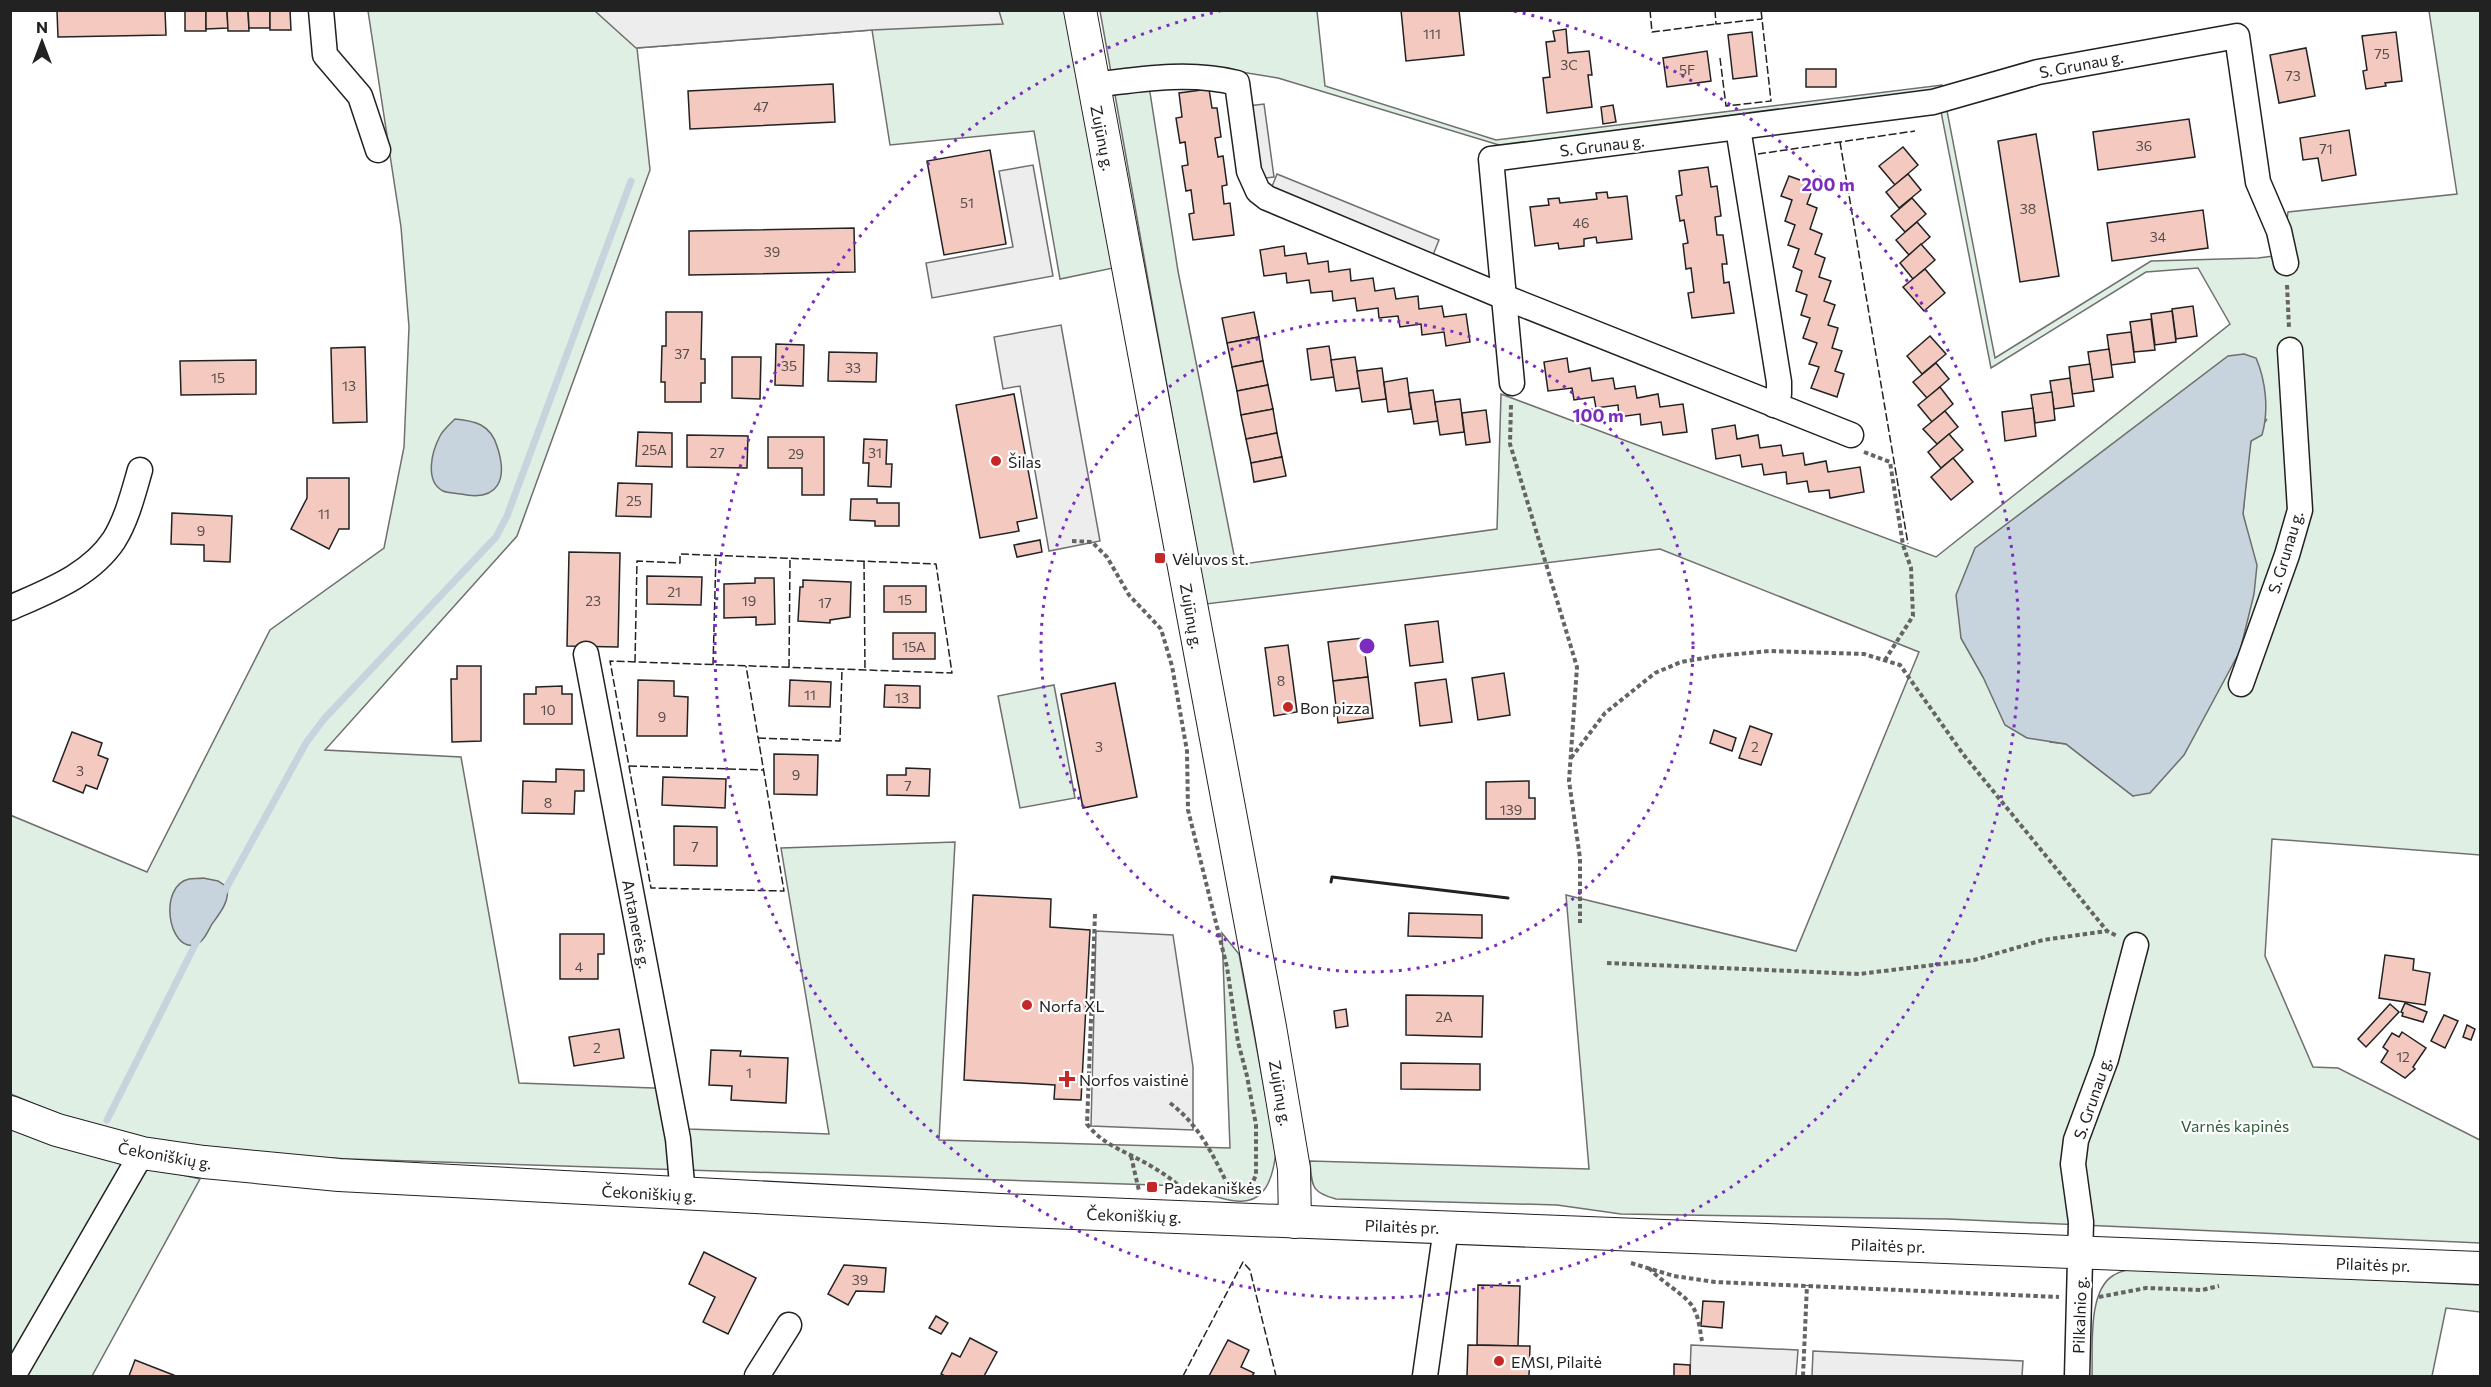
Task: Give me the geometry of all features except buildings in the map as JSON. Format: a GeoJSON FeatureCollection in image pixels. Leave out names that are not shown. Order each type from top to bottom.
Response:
{"type":"FeatureCollection","features":[{"type":"Feature","properties":{"kind":"main road","name":"Zujūnų g."},"geometry":{"type":"LineString","coordinates":[[1080,10],[1270,1027],[1294,1168],[1295,1222]]}},
{"type":"Feature","properties":{"kind":"main road","name":"Čekoniškių g."},"geometry":{"type":"LineString","coordinates":[[10,1112],[57,1130],[142,1153],[226,1165],[339,1175],[683,1195],[1295,1222]]}},
{"type":"Feature","properties":{"kind":"main road","name":"Pilaitės pr."},"geometry":{"type":"LineString","coordinates":[[1295,1222],[2481,1268]]}},
{"type":"Feature","properties":{"kind":"street"},"geometry":{"type":"LineString","coordinates":[[321,10],[325,54],[360,96],[378,150]]}},
{"type":"Feature","properties":{"kind":"street","name":"S. Grunau g."},"geometry":{"type":"LineString","coordinates":[[1512,383],[1491,159],[1933,102],[2038,72],[2237,36],[2258,182],[2279,231],[2286,263]]}},
{"type":"Feature","properties":{"kind":"street"},"geometry":{"type":"LineString","coordinates":[[1094,85],[1171,77],[1204,77],[1237,83],[1249,171],[1253,182],[1267,198],[1504,297],[1851,435]]}},
{"type":"Feature","properties":{"kind":"street"},"geometry":{"type":"LineString","coordinates":[[1738,128],[1779,382],[1779,394],[1774,405]]}},
{"type":"Feature","properties":{"kind":"street","name":"S. Grunau g."},"geometry":{"type":"LineString","coordinates":[[2241,684],[2287,555],[2300,510],[2290,350]]}},
{"type":"Feature","properties":{"kind":"street"},"geometry":{"type":"LineString","coordinates":[[10,608],[63,584],[89,567],[113,540],[129,509],[140,470]]}},
{"type":"Feature","properties":{"kind":"street","name":"Antanerės g."},"geometry":{"type":"LineString","coordinates":[[586,654],[678,1140],[683,1195]]}},
{"type":"Feature","properties":{"kind":"street","name":"S. Grunau g."},"geometry":{"type":"LineString","coordinates":[[2081,1253],[2081,1222],[2073,1164],[2076,1140],[2106,1059],[2136,945]]}},
{"type":"Feature","properties":{"kind":"street"},"geometry":{"type":"LineString","coordinates":[[13,1377],[142,1153]]}},
{"type":"Feature","properties":{"kind":"street"},"geometry":{"type":"LineString","coordinates":[[1425,1377],[1446,1228]]}},
{"type":"Feature","properties":{"kind":"street","name":"Pilkalnio g."},"geometry":{"type":"LineString","coordinates":[[2078,1377],[2081,1253]]}},
{"type":"Feature","properties":{"kind":"street"},"geometry":{"type":"LineString","coordinates":[[757,1377],[789,1325]]}},
{"type":"Feature","properties":{"kind":"path"},"geometry":{"type":"LineString","coordinates":[[2286,263],[2290,350]]}},
{"type":"Feature","properties":{"kind":"path"},"geometry":{"type":"LineString","coordinates":[[1512,383],[1510,444],[1578,667],[1569,781],[1580,858],[1580,923]]}},
{"type":"Feature","properties":{"kind":"path"},"geometry":{"type":"LineString","coordinates":[[1851,435],[1854,448],[1890,462],[1903,545],[1911,568],[1913,616],[1886,660]]}},
{"type":"Feature","properties":{"kind":"path"},"geometry":{"type":"LineString","coordinates":[[1072,541],[1092,542],[1107,557],[1129,595],[1161,629],[1172,666],[1187,751],[1188,810],[1227,967],[1238,1042],[1256,1125],[1256,1175],[1245,1197]]}},
{"type":"Feature","properties":{"kind":"path"},"geometry":{"type":"LineString","coordinates":[[1571,758],[1605,713],[1656,673],[1681,662],[1770,651],[1864,654],[1900,664],[1963,754],[2107,931],[2136,945]]}},
{"type":"Feature","properties":{"kind":"path"},"geometry":{"type":"LineString","coordinates":[[1095,914],[1087,1124],[1116,1149],[1153,1166],[1192,1197]]}},
{"type":"Feature","properties":{"kind":"path"},"geometry":{"type":"LineString","coordinates":[[1607,963],[1859,974],[1974,960],[2043,940],[2107,931]]}},
{"type":"Feature","properties":{"kind":"path"},"geometry":{"type":"LineString","coordinates":[[1170,1103],[1184,1113],[1200,1134],[1234,1197]]}},
{"type":"Feature","properties":{"kind":"path"},"geometry":{"type":"LineString","coordinates":[[1131,1156],[1139,1191]]}},
{"type":"Feature","properties":{"kind":"path"},"geometry":{"type":"LineString","coordinates":[[1625,1261],[1674,1276],[1714,1282],[2080,1299]]}},
{"type":"Feature","properties":{"kind":"path"},"geometry":{"type":"LineString","coordinates":[[1648,1267],[1659,1280],[1691,1303],[1695,1310],[1702,1341]]}},
{"type":"Feature","properties":{"kind":"path"},"geometry":{"type":"LineString","coordinates":[[1803,1377],[1808,1285]]}},
{"type":"Feature","properties":{"kind":"green space"},"geometry":{"type":"Polygon","coordinates":[[[368,11],[1069,11],[1118,267],[1060,279],[1034,131],[890,145],[872,30],[637,48],[650,170],[517,536],[325,750],[461,757],[519,1083],[680,1089],[688,1129],[829,1134],[781,848],[955,842],[939,1140],[1230,1148],[1222,933],[1239,954],[1276,1151],[1272,1173],[1266,1188],[1257,1197],[1246,1201],[1234,1201],[1186,1186],[349,1159],[253,1153],[189,1146],[127,1134],[74,1119],[11,1094],[10,815],[147,872],[270,630],[384,548],[404,447],[409,327],[401,227],[368,11]]]}},
{"type":"Feature","properties":{"kind":"green space","name":"Varnės kapinės"},"geometry":{"type":"Polygon","coordinates":[[[1100,11],[1317,11],[1325,86],[1496,140],[1942,85],[1995,358],[2151,261],[2258,258],[2282,255],[2288,212],[2457,194],[2429,11],[2480,11],[2480,855],[2272,839],[2265,956],[2313,1067],[2338,1068],[2480,1140],[2480,1243],[1948,1219],[1621,1214],[1557,1205],[1336,1199],[1321,1193],[1312,1182],[1310,1161],[1589,1169],[1566,895],[1796,951],[1919,652],[1660,549],[1206,604],[1100,11]],[[1146,67],[1178,271],[1236,565],[1497,529],[1501,394],[1936,557],[2230,324],[2198,268],[2146,272],[1991,368],[1937,91],[1519,146],[1499,145],[1278,78],[1210,67],[1146,67]],[[2267,419],[1961,638],[1983,677],[2050,742],[2066,744],[2133,796],[2248,537],[2243,514],[2248,455],[2251,441],[2267,419]]]}},
{"type":"Feature","properties":{"kind":"green space"},"geometry":{"type":"Polygon","coordinates":[[[1054,685],[1075,798],[1020,808],[998,696],[1054,685]]]}},
{"type":"Feature","properties":{"kind":"green space"},"geometry":{"type":"Polygon","coordinates":[[[10,1128],[59,1147],[200,1179],[92,1376],[11,1376],[10,1128]]]}},
{"type":"Feature","properties":{"kind":"green space"},"geometry":{"type":"Polygon","coordinates":[[[2146,1268],[2480,1285],[2480,1312],[2446,1308],[2432,1376],[2092,1376],[2093,1321],[2099,1293],[2114,1275],[2146,1268]]]}},
{"type":"Feature","properties":{"kind":"shaded area"},"geometry":{"type":"Polygon","coordinates":[[[595,11],[999,11],[1003,24],[872,30],[636,48],[595,11]]]}},
{"type":"Feature","properties":{"kind":"shaded area"},"geometry":{"type":"Polygon","coordinates":[[[1264,104],[1274,177],[1259,179],[1248,106],[1264,104]]]}},
{"type":"Feature","properties":{"kind":"shaded area"},"geometry":{"type":"Polygon","coordinates":[[[1033,165],[1053,276],[932,298],[926,263],[1013,247],[999,171],[1033,165]]]}},
{"type":"Feature","properties":{"kind":"shaded area"},"geometry":{"type":"Polygon","coordinates":[[[1277,174],[1439,240],[1433,255],[1271,189],[1277,174]]]}},
{"type":"Feature","properties":{"kind":"shaded area"},"geometry":{"type":"Polygon","coordinates":[[[1061,325],[1100,541],[1049,551],[1020,386],[1003,389],[994,337],[1061,325]]]}},
{"type":"Feature","properties":{"kind":"shaded area"},"geometry":{"type":"Polygon","coordinates":[[[2244,354],[2256,358],[2264,386],[2266,406],[2262,435],[2251,441],[2243,514],[2257,565],[2254,594],[2240,651],[2184,755],[2150,793],[2133,796],[2066,744],[2027,738],[2005,725],[1983,677],[1961,638],[1956,595],[1975,548],[2228,356],[2244,354]]]}},
{"type":"Feature","properties":{"kind":"shaded area"},"geometry":{"type":"Polygon","coordinates":[[[455,419],[469,421],[486,428],[497,446],[500,458],[500,478],[492,491],[484,495],[474,496],[443,491],[433,480],[431,465],[434,450],[441,434],[455,419]]]}},
{"type":"Feature","properties":{"kind":"shaded area"},"geometry":{"type":"Polygon","coordinates":[[[203,878],[218,881],[227,887],[226,902],[203,939],[195,945],[186,944],[178,938],[173,929],[170,905],[173,893],[179,884],[189,879],[203,878]]]}},
{"type":"Feature","properties":{"kind":"shaded area"},"geometry":{"type":"Polygon","coordinates":[[[1096,931],[1173,935],[1193,1067],[1193,1130],[1091,1126],[1096,931]]]}},
{"type":"Feature","properties":{"kind":"shaded area"},"geometry":{"type":"Polygon","coordinates":[[[1691,1345],[1798,1350],[1796,1376],[1690,1376],[1691,1345]]]}},
{"type":"Feature","properties":{"kind":"shaded area"},"geometry":{"type":"Polygon","coordinates":[[[1813,1351],[2023,1361],[2022,1376],[1812,1376],[1813,1351]]]}},
{"type":"Feature","properties":{"kind":"waterway"},"geometry":{"type":"LineString","coordinates":[[224,892],[306,743],[324,719],[496,537],[507,516],[631,181]]}},
{"type":"Feature","properties":{"kind":"waterway"},"geometry":{"type":"LineString","coordinates":[[107,1120],[198,939]]}},
{"type":"Feature","properties":{"kind":"fence"},"geometry":{"type":"LineString","coordinates":[[1650,10],[1652,32],[1716,24]]}},
{"type":"Feature","properties":{"kind":"fence"},"geometry":{"type":"LineString","coordinates":[[1715,10],[1716,24],[1762,19]]}},
{"type":"Feature","properties":{"kind":"fence"},"geometry":{"type":"LineString","coordinates":[[1720,58],[1726,106],[1771,101],[1761,10]]}},
{"type":"Feature","properties":{"kind":"fence"},"geometry":{"type":"LineString","coordinates":[[1758,154],[1915,131]]}},
{"type":"Feature","properties":{"kind":"fence"},"geometry":{"type":"LineString","coordinates":[[1840,142],[1908,544]]}},
{"type":"Feature","properties":{"kind":"fence"},"geometry":{"type":"LineString","coordinates":[[635,662],[637,561],[680,563],[680,554],[936,564],[952,673],[610,661],[651,888],[784,891],[746,666]]}},
{"type":"Feature","properties":{"kind":"fence"},"geometry":{"type":"LineString","coordinates":[[713,665],[716,555]]}},
{"type":"Feature","properties":{"kind":"fence"},"geometry":{"type":"LineString","coordinates":[[789,667],[790,558]]}},
{"type":"Feature","properties":{"kind":"fence"},"geometry":{"type":"LineString","coordinates":[[864,561],[865,670]]}},
{"type":"Feature","properties":{"kind":"fence"},"geometry":{"type":"LineString","coordinates":[[758,738],[840,741],[842,669]]}},
{"type":"Feature","properties":{"kind":"fence"},"geometry":{"type":"LineString","coordinates":[[629,766],[764,770]]}},
{"type":"Feature","properties":{"kind":"fence"},"geometry":{"type":"LineString","coordinates":[[1183,1376],[1243,1262],[1250,1270],[1276,1376]]}},
{"type":"Feature","properties":{"kind":"wall"},"geometry":{"type":"LineString","coordinates":[[1331,882],[1332,877],[1508,898]]}},
{"type":"Feature","properties":{"kind":"place","name":"Šilas"},"geometry":{"type":"Point","coordinates":[996,461]}},
{"type":"Feature","properties":{"kind":"place","name":"Vėluvos st."},"geometry":{"type":"Point","coordinates":[1160,558]}},
{"type":"Feature","properties":{"kind":"place","name":"Bon pizza"},"geometry":{"type":"Point","coordinates":[1288,707]}},
{"type":"Feature","properties":{"kind":"place","name":"Norfa XL"},"geometry":{"type":"Point","coordinates":[1027,1005]}},
{"type":"Feature","properties":{"kind":"place","name":"Norfos vaistinė"},"geometry":{"type":"Point","coordinates":[1067,1079]}},
{"type":"Feature","properties":{"kind":"place","name":"Padekaniškės"},"geometry":{"type":"Point","coordinates":[1152,1187]}},
{"type":"Feature","properties":{"kind":"place","name":"EMSI, Pilaitė"},"geometry":{"type":"Point","coordinates":[1499,1361]}}]}
